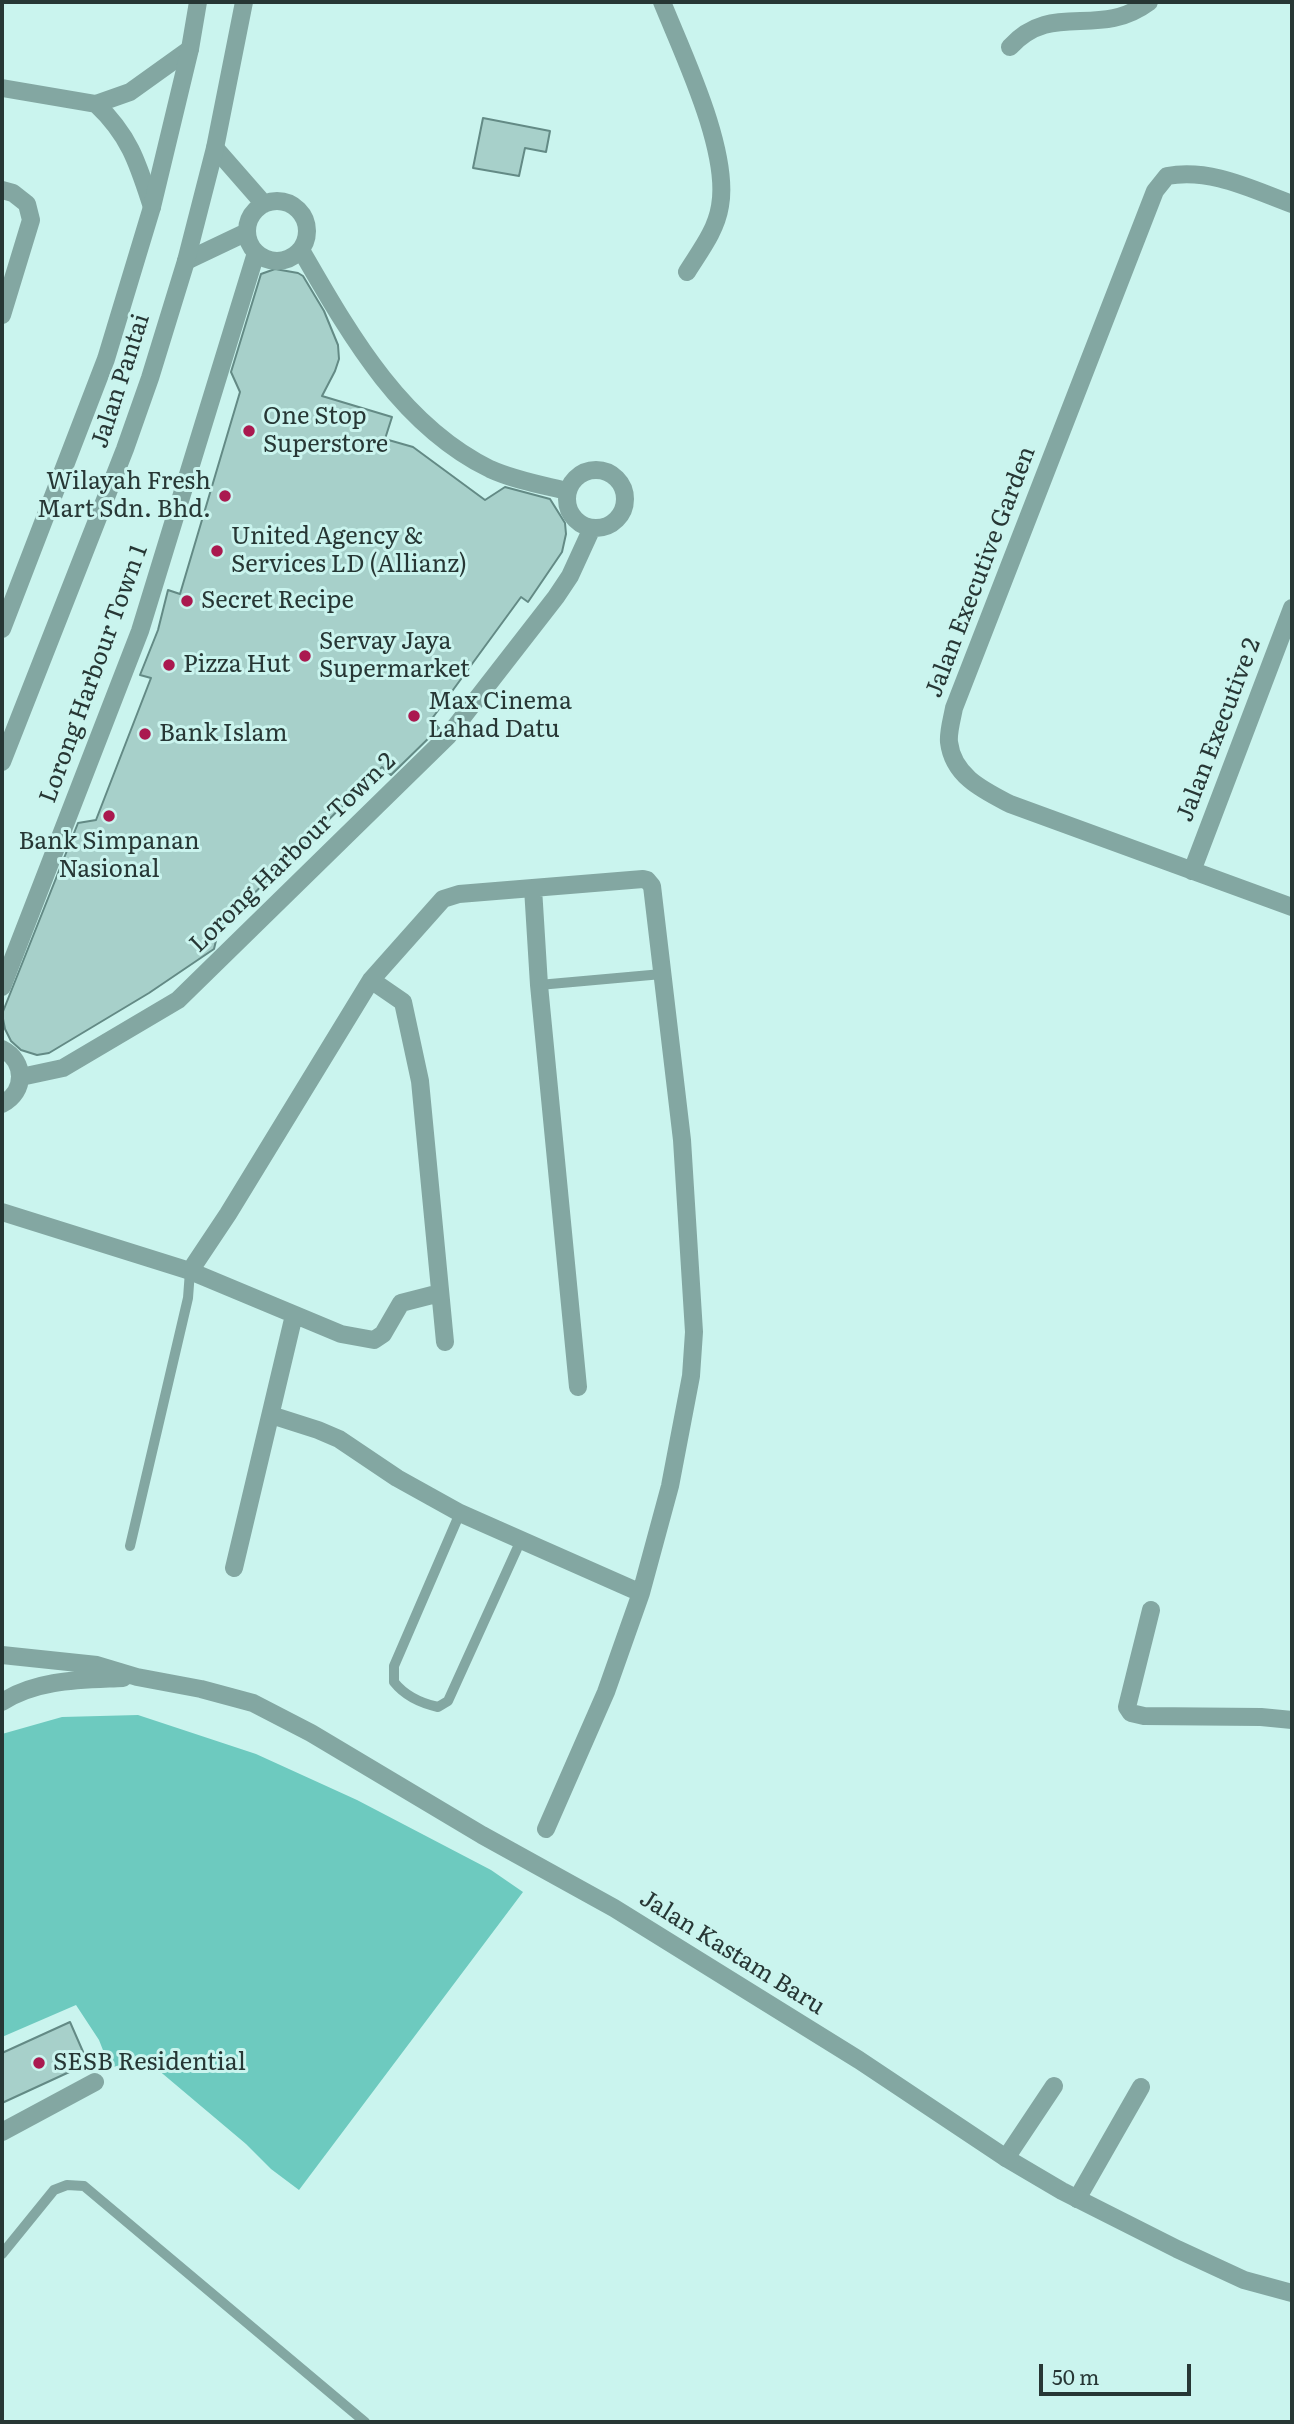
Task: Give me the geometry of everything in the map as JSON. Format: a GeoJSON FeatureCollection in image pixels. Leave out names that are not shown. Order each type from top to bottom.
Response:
{"type":"FeatureCollection","features":[{"type":"Feature","properties":{"kind":"street","name":"Jalan Pantai"},"geometry":{"type":"LineString","coordinates":[[2,628],[106,359],[152,207],[190,49],[198,2]]}},
{"type":"Feature","properties":{"kind":"street","name":"Jalan Pantai"},"geometry":{"type":"LineString","coordinates":[[2,762],[125,449],[186,261],[215,148],[244,2]]}},
{"type":"Feature","properties":{"kind":"street"},"geometry":{"type":"LineString","coordinates":[[662,2],[706,118],[721,181],[720,205],[713,231],[687,272]]}},
{"type":"Feature","properties":{"kind":"street"},"geometry":{"type":"LineString","coordinates":[[1077,3],[1094,10],[1113,12],[1130,11],[1149,2]]}},
{"type":"Feature","properties":{"kind":"street"},"geometry":{"type":"LineString","coordinates":[[1010,47],[1017,32],[1041,8]]}},
{"type":"Feature","properties":{"kind":"street"},"geometry":{"type":"LineString","coordinates":[[2,88],[96,104],[130,92],[190,49]]}},
{"type":"Feature","properties":{"kind":"street"},"geometry":{"type":"LineString","coordinates":[[96,104],[125,135],[136,156],[152,207]]}},
{"type":"Feature","properties":{"kind":"street"},"geometry":{"type":"LineString","coordinates":[[215,148],[264,204]]}},
{"type":"Feature","properties":{"kind":"street","name":"Jalan Executive Garden"},"geometry":{"type":"LineString","coordinates":[[1292,204],[1220,178],[1187,172],[1167,176],[1155,191],[954,708],[948,741],[956,765],[978,788],[1010,804],[1292,907]]}},
{"type":"Feature","properties":{"kind":"street"},"geometry":{"type":"LineString","coordinates":[[2,190],[13,193],[27,204],[30,220],[2,315]]}},
{"type":"Feature","properties":{"kind":"street"},"geometry":{"type":"LineString","coordinates":[[284,201],[301,211],[307,230],[301,250],[284,261],[274,261],[256,253],[251,247],[247,232],[251,215],[264,204],[284,201]]}},
{"type":"Feature","properties":{"kind":"street"},"geometry":{"type":"LineString","coordinates":[[186,261],[247,232]]}},
{"type":"Feature","properties":{"kind":"street"},"geometry":{"type":"LineString","coordinates":[[301,250],[348,331],[379,375],[419,418],[458,452],[493,470],[567,491]]}},
{"type":"Feature","properties":{"kind":"street","name":"Lorong Harbour Town 1"},"geometry":{"type":"LineString","coordinates":[[2,987],[140,631],[256,253]]}},
{"type":"Feature","properties":{"kind":"street"},"geometry":{"type":"LineString","coordinates":[[594,469],[606,471],[616,477],[623,488],[625,500],[622,512],[615,521],[604,527],[592,528],[580,524],[571,515],[567,504],[567,491],[573,480],[582,472],[594,469]]}},
{"type":"Feature","properties":{"kind":"street","name":"Lorong Harbour Town 2"},"geometry":{"type":"LineString","coordinates":[[20,1077],[63,1069],[178,1000],[448,736],[556,597],[576,565],[592,528]]}},
{"type":"Feature","properties":{"kind":"street","name":"Jalan Executive 2"},"geometry":{"type":"LineString","coordinates":[[1192,871],[1292,608]]}},
{"type":"Feature","properties":{"kind":"street"},"geometry":{"type":"LineString","coordinates":[[190,1271],[228,1214],[371,980],[443,899],[459,894],[643,878],[648,880],[652,886],[682,1140],[694,1332],[691,1376],[670,1486],[641,1593],[606,1692],[546,1829]]}},
{"type":"Feature","properties":{"kind":"street"},"geometry":{"type":"LineString","coordinates":[[533,888],[539,985],[578,1387]]}},
{"type":"Feature","properties":{"kind":"street"},"geometry":{"type":"LineString","coordinates":[[371,980],[403,1002],[420,1081],[445,1342]]}},
{"type":"Feature","properties":{"kind":"street"},"geometry":{"type":"LineString","coordinates":[[2,1049],[14,1058],[20,1077],[14,1096],[2,1104]]}},
{"type":"Feature","properties":{"kind":"street"},"geometry":{"type":"LineString","coordinates":[[2,1212],[190,1271],[341,1334],[374,1340],[383,1334],[401,1303],[440,1293]]}},
{"type":"Feature","properties":{"kind":"street"},"geometry":{"type":"LineString","coordinates":[[234,1568],[294,1315]]}},
{"type":"Feature","properties":{"kind":"street"},"geometry":{"type":"LineString","coordinates":[[271,1415],[339,1439],[397,1478],[460,1513],[641,1593]]}},
{"type":"Feature","properties":{"kind":"street"},"geometry":{"type":"LineString","coordinates":[[1151,1610],[1130,1693],[1128,1707],[1131,1713],[1144,1716],[1261,1717],[1292,1720]]}},
{"type":"Feature","properties":{"kind":"street","name":"Jalan Kastam Baru"},"geometry":{"type":"LineString","coordinates":[[2,1656],[97,1665],[137,1677],[201,1689],[253,1703],[311,1733],[482,1835],[614,1908],[859,2060],[1006,2158],[1077,2199],[1244,2280],[1292,2293]]}},
{"type":"Feature","properties":{"kind":"street","name":"Jalan Kastam Baru"},"geometry":{"type":"LineString","coordinates":[[2,1702],[13,1695],[60,1681],[137,1677]]}},
{"type":"Feature","properties":{"kind":"street"},"geometry":{"type":"LineString","coordinates":[[2,2132],[96,2082]]}},
{"type":"Feature","properties":{"kind":"street"},"geometry":{"type":"LineString","coordinates":[[1006,2158],[1054,2086]]}},
{"type":"Feature","properties":{"kind":"street"},"geometry":{"type":"LineString","coordinates":[[1077,2199],[1141,2087]]}},
{"type":"Feature","properties":{"kind":"lane"},"geometry":{"type":"LineString","coordinates":[[539,985],[662,974]]}},
{"type":"Feature","properties":{"kind":"lane"},"geometry":{"type":"LineString","coordinates":[[130,1546],[188,1298],[190,1271]]}},
{"type":"Feature","properties":{"kind":"lane"},"geometry":{"type":"LineString","coordinates":[[460,1513],[394,1666],[394,1682],[402,1692],[423,1703],[438,1707],[448,1701],[521,1540]]}},
{"type":"Feature","properties":{"kind":"lane"},"geometry":{"type":"LineString","coordinates":[[2,2254],[54,2190],[66,2185],[83,2186],[365,2422]]}},
{"type":"Feature","properties":{"kind":"shaded area"},"geometry":{"type":"Polygon","coordinates":[[[138,1715],[256,1754],[357,1800],[491,1870],[523,1892],[299,2190],[271,2169],[246,2144],[144,2058],[110,2068],[99,2040],[76,2005],[2,2037],[2,1734],[62,1717],[138,1715]]]}},
{"type":"Feature","properties":{"kind":"building"},"geometry":{"type":"Polygon","coordinates":[[[483,118],[550,131],[546,152],[525,148],[519,176],[473,168],[483,118]]]}},
{"type":"Feature","properties":{"kind":"building"},"geometry":{"type":"Polygon","coordinates":[[[275,269],[303,276],[324,311],[338,345],[339,359],[322,396],[392,417],[385,439],[413,447],[485,500],[505,487],[550,499],[565,523],[566,534],[562,552],[528,602],[521,597],[431,720],[439,728],[391,775],[382,767],[219,928],[214,949],[149,993],[49,1053],[37,1055],[21,1050],[11,1041],[2,1014],[78,823],[96,820],[151,678],[140,675],[158,630],[168,590],[180,594],[240,392],[231,372],[261,274],[275,269]]]}},
{"type":"Feature","properties":{"kind":"building","name":"SESB Residential"},"geometry":{"type":"Polygon","coordinates":[[[70,2022],[84,2054],[74,2059],[78,2068],[2,2103],[2,2053],[70,2022]]]}},
{"type":"Feature","properties":{"kind":"place","name":"One Stop Superstore"},"geometry":{"type":"Point","coordinates":[249,431]}},
{"type":"Feature","properties":{"kind":"place","name":"Wilayah Fresh Mart Sdn. Bhd."},"geometry":{"type":"Point","coordinates":[225,496]}},
{"type":"Feature","properties":{"kind":"place","name":"United Agency & Services LD (Allianz)"},"geometry":{"type":"Point","coordinates":[217,551]}},
{"type":"Feature","properties":{"kind":"place","name":"Secret Recipe"},"geometry":{"type":"Point","coordinates":[187,601]}},
{"type":"Feature","properties":{"kind":"place","name":"Servay Jaya Supermarket"},"geometry":{"type":"Point","coordinates":[305,656]}},
{"type":"Feature","properties":{"kind":"place","name":"Pizza Hut"},"geometry":{"type":"Point","coordinates":[169,665]}},
{"type":"Feature","properties":{"kind":"place","name":"Max Cinema Lahad Datu"},"geometry":{"type":"Point","coordinates":[414,716]}},
{"type":"Feature","properties":{"kind":"place","name":"Bank Islam"},"geometry":{"type":"Point","coordinates":[145,734]}},
{"type":"Feature","properties":{"kind":"place","name":"Bank Simpanan Nasional"},"geometry":{"type":"Point","coordinates":[109,816]}},
{"type":"Feature","properties":{"kind":"place","name":"SESB Residential"},"geometry":{"type":"Point","coordinates":[39,2063]}}]}
